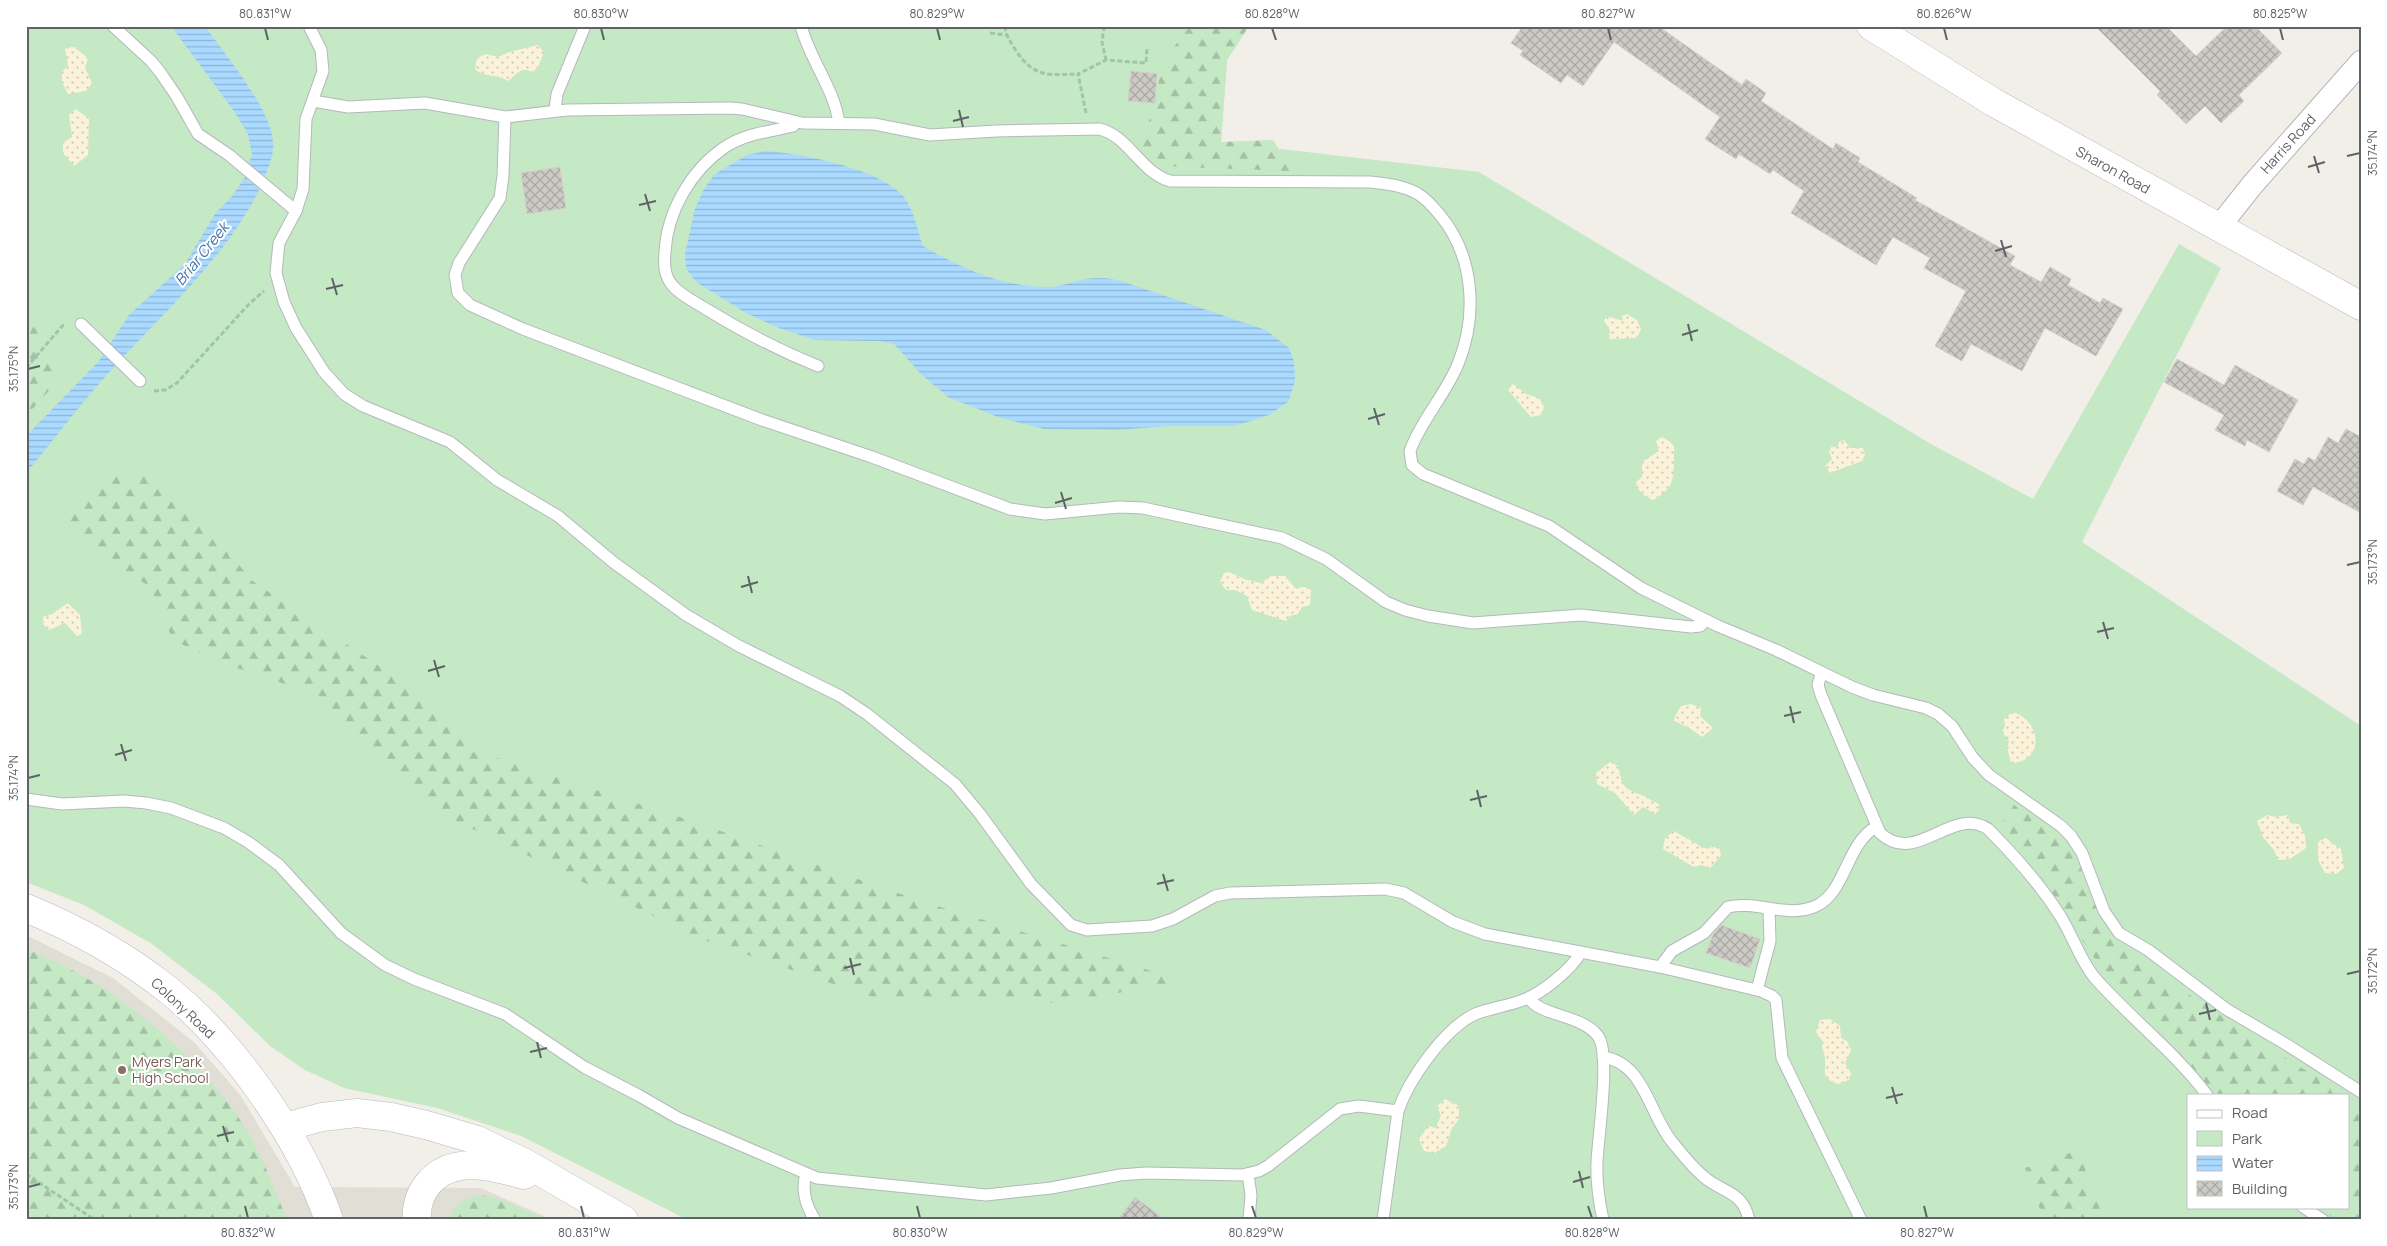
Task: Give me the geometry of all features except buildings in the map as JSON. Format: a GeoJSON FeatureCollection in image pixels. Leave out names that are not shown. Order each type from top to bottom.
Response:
{"type":"FeatureCollection","features":[{"type":"Feature","properties":{"kind":"street","name":"Sharon Road"},"geometry":{"type":"LineString","coordinates":[[1871,26],[1988,99],[2361,306]]}},
{"type":"Feature","properties":{"kind":"street","name":"Harris Road"},"geometry":{"type":"LineString","coordinates":[[2218,228],[2253,184],[2361,62]]}},
{"type":"Feature","properties":{"kind":"street","name":"Colony Road"},"geometry":{"type":"LineString","coordinates":[[26,908],[104,946],[169,990],[200,1020],[230,1054],[285,1127],[311,1172],[329,1220]]}},
{"type":"Feature","properties":{"kind":"street"},"geometry":{"type":"LineString","coordinates":[[285,1127],[322,1117],[357,1113],[417,1123],[477,1140],[525,1163],[624,1220]]}},
{"type":"Feature","properties":{"kind":"street"},"geometry":{"type":"LineString","coordinates":[[417,1220],[416,1208],[423,1190],[437,1174],[459,1166],[480,1166],[504,1170],[575,1193]]}},
{"type":"Feature","properties":{"kind":"lane"},"geometry":{"type":"LineString","coordinates":[[113,26],[151,61],[160,72],[198,134],[229,155],[296,211]]}},
{"type":"Feature","properties":{"kind":"lane"},"geometry":{"type":"LineString","coordinates":[[309,26],[321,50],[324,64],[322,78],[306,119],[304,180],[296,211],[282,236],[277,250],[276,273],[289,314],[304,341],[324,372],[344,394],[363,406],[450,442],[497,480],[558,516],[613,562],[686,615],[739,646],[827,689],[861,710],[955,784],[980,814],[1031,884],[1065,920],[1076,928],[1087,930],[1159,925],[1215,896],[1230,893],[1385,889],[1404,893],[1444,917],[1479,933],[1660,967],[1757,990],[1772,996],[1776,1000],[1782,1058],[1861,1220]]}},
{"type":"Feature","properties":{"kind":"lane"},"geometry":{"type":"LineString","coordinates":[[555,110],[557,94],[585,26]]}},
{"type":"Feature","properties":{"kind":"lane"},"geometry":{"type":"LineString","coordinates":[[801,26],[811,55],[833,100],[839,123]]}},
{"type":"Feature","properties":{"kind":"lane"},"geometry":{"type":"LineString","coordinates":[[313,101],[348,107],[425,103],[505,117],[555,110],[730,108],[748,110],[796,122],[812,124],[874,124],[930,135],[1089,128],[1109,132],[1156,175],[1170,181],[1370,182],[1405,188],[1425,198],[1452,230],[1459,244],[1467,273],[1470,312],[1458,365],[1412,446],[1410,454],[1412,465],[1423,474],[1549,526],[1642,588],[1706,620],[1776,650],[1821,674],[1873,695],[1926,708],[1944,718],[1957,731],[1972,758],[1989,775],[2061,826],[2071,836],[2082,853],[2104,911],[2119,932],[2148,950],[2230,1012],[2284,1043],[2361,1092]]}},
{"type":"Feature","properties":{"kind":"lane"},"geometry":{"type":"LineString","coordinates":[[505,117],[503,176],[500,198],[459,263],[455,282],[461,298],[470,305],[523,329],[762,420],[872,457],[1010,509],[1045,514],[1120,507],[1143,508],[1282,538],[1326,559],[1386,602],[1428,616],[1473,623],[1581,615],[1691,627],[1700,626],[1706,620]]}},
{"type":"Feature","properties":{"kind":"lane"},"geometry":{"type":"LineString","coordinates":[[796,122],[793,126],[763,131],[736,141],[704,165],[670,218],[666,241],[665,267],[671,284],[686,296],[749,334],[818,366]]}},
{"type":"Feature","properties":{"kind":"lane"},"geometry":{"type":"LineString","coordinates":[[81,324],[140,381]]}},
{"type":"Feature","properties":{"kind":"lane"},"geometry":{"type":"LineString","coordinates":[[1821,674],[1818,686],[1821,696],[1858,779],[1876,827],[1884,836],[1904,844],[1922,841],[1967,822],[1978,824],[1988,829],[2037,883],[2053,905],[2093,975],[2144,1030],[2194,1078],[2207,1094]]}},
{"type":"Feature","properties":{"kind":"lane"},"geometry":{"type":"LineString","coordinates":[[26,799],[62,804],[124,801],[146,803],[172,808],[224,828],[248,842],[279,865],[341,933],[385,965],[414,979],[505,1014],[605,1079],[638,1094],[678,1118],[817,1178],[986,1195],[1043,1190],[1134,1173],[1248,1174],[1268,1166],[1340,1109],[1358,1106],[1398,1111]]}},
{"type":"Feature","properties":{"kind":"lane"},"geometry":{"type":"LineString","coordinates":[[1660,967],[1672,951],[1704,934],[1728,907],[1804,909],[1821,903],[1837,884],[1861,838],[1876,827]]}},
{"type":"Feature","properties":{"kind":"lane"},"geometry":{"type":"LineString","coordinates":[[1757,990],[1770,941],[1769,909]]}},
{"type":"Feature","properties":{"kind":"lane"},"geometry":{"type":"LineString","coordinates":[[1383,1220],[1394,1126],[1398,1111],[1403,1097],[1426,1062],[1451,1030],[1476,1014],[1529,998],[1573,964],[1581,952]]}},
{"type":"Feature","properties":{"kind":"lane"},"geometry":{"type":"LineString","coordinates":[[1529,998],[1534,1006],[1575,1020],[1593,1031],[1600,1041],[1603,1057],[1597,1162],[1603,1220]]}},
{"type":"Feature","properties":{"kind":"lane"},"geometry":{"type":"LineString","coordinates":[[1603,1057],[1612,1058],[1628,1067],[1638,1080],[1654,1114],[1672,1142],[1705,1178],[1737,1196],[1745,1207],[1749,1220]]}},
{"type":"Feature","properties":{"kind":"lane"},"geometry":{"type":"LineString","coordinates":[[806,1174],[803,1186],[805,1198],[815,1220]]}},
{"type":"Feature","properties":{"kind":"lane"},"geometry":{"type":"LineString","coordinates":[[1248,1174],[1252,1195],[1249,1220]]}},
{"type":"Feature","properties":{"kind":"lane"},"geometry":{"type":"LineString","coordinates":[[2305,1208],[2324,1220]]}},
{"type":"Feature","properties":{"kind":"path"},"geometry":{"type":"LineString","coordinates":[[1005,26],[1006,34],[1026,65],[1038,73],[1078,74],[1106,60],[1146,63],[1147,47]]}},
{"type":"Feature","properties":{"kind":"path"},"geometry":{"type":"LineString","coordinates":[[1104,26],[1102,42],[1106,60]]}},
{"type":"Feature","properties":{"kind":"path"},"geometry":{"type":"LineString","coordinates":[[990,34],[1006,34]]}},
{"type":"Feature","properties":{"kind":"path"},"geometry":{"type":"LineString","coordinates":[[1078,74],[1089,128]]}},
{"type":"Feature","properties":{"kind":"path"},"geometry":{"type":"LineString","coordinates":[[140,381],[150,390],[157,391],[177,383],[257,296],[279,286]]}},
{"type":"Feature","properties":{"kind":"path"},"geometry":{"type":"LineString","coordinates":[[26,368],[66,322],[72,318],[81,324]]}},
{"type":"Feature","properties":{"kind":"path"},"geometry":{"type":"LineString","coordinates":[[26,1174],[95,1220]]}},
{"type":"Feature","properties":{"kind":"shaded area","name":"Myers Park High School"},"geometry":{"type":"Polygon","coordinates":[[[26,935],[113,978],[195,1043],[241,1096],[295,1187],[481,1188],[553,1220],[26,1220],[26,935]]]}},
{"type":"Feature","properties":{"kind":"green space"},"geometry":{"type":"Polygon","coordinates":[[[26,26],[1249,26],[1227,60],[1221,142],[1479,172],[1931,444],[2033,499],[2179,244],[2221,268],[2082,542],[2361,726],[2361,1220],[688,1220],[521,1136],[437,1108],[344,1088],[305,1070],[270,1046],[217,994],[152,944],[84,905],[26,882],[26,26]]]}},
{"type":"Feature","properties":{"kind":"green space"},"geometry":{"type":"Polygon","coordinates":[[[1190,26],[1249,26],[1227,60],[1221,142],[1273,140],[1293,171],[1158,166],[1139,156],[1134,146],[1153,114],[1161,69],[1170,52],[1190,26]]]}},
{"type":"Feature","properties":{"kind":"green space"},"geometry":{"type":"Polygon","coordinates":[[[26,308],[33,317],[56,383],[26,416],[26,308]]]}},
{"type":"Feature","properties":{"kind":"green space"},"geometry":{"type":"Polygon","coordinates":[[[117,472],[157,473],[199,514],[251,580],[397,678],[479,752],[692,821],[921,901],[1184,981],[1062,1003],[880,1000],[701,939],[452,819],[398,783],[356,733],[294,687],[216,661],[173,640],[150,587],[72,534],[66,515],[82,494],[117,472]]]}},
{"type":"Feature","properties":{"kind":"green space"},"geometry":{"type":"Polygon","coordinates":[[[2014,805],[2053,830],[2077,857],[2093,903],[2125,941],[2160,975],[2277,1053],[2345,1094],[2215,1094],[2176,1049],[2115,990],[2029,858],[1999,826],[2014,805]]]}},
{"type":"Feature","properties":{"kind":"green space","name":"Myers Park High School"},"geometry":{"type":"Polygon","coordinates":[[[26,949],[57,962],[121,1001],[153,1025],[209,1079],[232,1108],[250,1136],[287,1220],[38,1220],[26,1213],[26,949]]]}},
{"type":"Feature","properties":{"kind":"green space"},"geometry":{"type":"Polygon","coordinates":[[[2350,1097],[2361,1103],[2361,1220],[2335,1220],[2322,1208],[2350,1208],[2350,1097]]]}},
{"type":"Feature","properties":{"kind":"green space"},"geometry":{"type":"Polygon","coordinates":[[[2078,1150],[2104,1220],[2044,1220],[2025,1168],[2078,1150]]]}},
{"type":"Feature","properties":{"kind":"green space"},"geometry":{"type":"Polygon","coordinates":[[[481,1195],[497,1198],[548,1220],[451,1220],[457,1205],[465,1200],[481,1195]]]}},
{"type":"Feature","properties":{"kind":"sand"},"geometry":{"type":"Polygon","coordinates":[[[538,45],[544,52],[538,67],[533,72],[522,70],[508,81],[499,77],[482,74],[475,69],[477,58],[486,54],[498,57],[509,52],[538,45]]]}},
{"type":"Feature","properties":{"kind":"sand"},"geometry":{"type":"Polygon","coordinates":[[[74,47],[88,58],[85,68],[92,83],[86,91],[68,94],[62,82],[62,72],[68,65],[65,48],[74,47]]]}},
{"type":"Feature","properties":{"kind":"sand"},"geometry":{"type":"Polygon","coordinates":[[[76,109],[89,119],[88,155],[74,166],[63,153],[63,143],[72,137],[69,115],[76,109]]]}},
{"type":"Feature","properties":{"kind":"sand"},"geometry":{"type":"Polygon","coordinates":[[[1627,314],[1637,320],[1641,329],[1637,338],[1609,339],[1610,330],[1604,321],[1607,316],[1623,321],[1622,316],[1627,314]]]}},
{"type":"Feature","properties":{"kind":"sand"},"geometry":{"type":"Polygon","coordinates":[[[1513,384],[1526,394],[1539,398],[1544,407],[1541,415],[1531,417],[1508,390],[1513,384]]]}},
{"type":"Feature","properties":{"kind":"sand"},"geometry":{"type":"Polygon","coordinates":[[[1662,437],[1674,446],[1673,474],[1671,484],[1665,492],[1653,500],[1642,493],[1636,482],[1642,477],[1642,462],[1659,451],[1656,441],[1662,437]]]}},
{"type":"Feature","properties":{"kind":"sand"},"geometry":{"type":"Polygon","coordinates":[[[1844,440],[1850,448],[1863,448],[1865,455],[1862,461],[1830,473],[1825,466],[1832,459],[1829,452],[1831,447],[1837,447],[1839,442],[1844,440]]]}},
{"type":"Feature","properties":{"kind":"sand"},"geometry":{"type":"Polygon","coordinates":[[[1230,572],[1244,579],[1261,583],[1271,576],[1285,576],[1295,588],[1305,587],[1311,590],[1310,605],[1302,607],[1298,614],[1290,616],[1286,621],[1252,610],[1247,596],[1235,590],[1226,590],[1220,582],[1224,573],[1230,572]]]}},
{"type":"Feature","properties":{"kind":"sand"},"geometry":{"type":"Polygon","coordinates":[[[68,603],[80,615],[82,634],[77,636],[65,623],[49,630],[43,624],[43,617],[52,614],[68,603]]]}},
{"type":"Feature","properties":{"kind":"sand"},"geometry":{"type":"Polygon","coordinates":[[[1691,704],[1701,708],[1700,716],[1713,728],[1702,737],[1688,727],[1674,721],[1681,706],[1691,704]]]}},
{"type":"Feature","properties":{"kind":"sand"},"geometry":{"type":"Polygon","coordinates":[[[2013,712],[2029,723],[2036,740],[2030,755],[2022,761],[2011,763],[2007,748],[2009,741],[2002,732],[2005,726],[2004,719],[2013,712]]]}},
{"type":"Feature","properties":{"kind":"sand"},"geometry":{"type":"Polygon","coordinates":[[[1610,762],[1618,766],[1622,782],[1626,788],[1659,804],[1659,810],[1655,814],[1643,807],[1634,815],[1615,793],[1597,784],[1596,773],[1610,762]]]}},
{"type":"Feature","properties":{"kind":"sand"},"geometry":{"type":"Polygon","coordinates":[[[2267,815],[2276,817],[2288,815],[2290,823],[2299,824],[2305,835],[2306,848],[2290,859],[2278,860],[2274,850],[2263,837],[2257,821],[2267,815]]]}},
{"type":"Feature","properties":{"kind":"sand"},"geometry":{"type":"Polygon","coordinates":[[[1674,831],[1702,848],[1719,847],[1721,856],[1710,868],[1701,865],[1694,867],[1663,849],[1665,838],[1674,831]]]}},
{"type":"Feature","properties":{"kind":"sand"},"geometry":{"type":"Polygon","coordinates":[[[2327,837],[2331,843],[2341,848],[2344,868],[2336,874],[2325,873],[2318,860],[2318,842],[2327,837]]]}},
{"type":"Feature","properties":{"kind":"sand"},"geometry":{"type":"Polygon","coordinates":[[[1830,1019],[1840,1026],[1841,1038],[1847,1041],[1851,1050],[1845,1063],[1851,1073],[1849,1080],[1838,1084],[1826,1077],[1823,1042],[1816,1032],[1820,1020],[1830,1019]]]}},
{"type":"Feature","properties":{"kind":"sand"},"geometry":{"type":"Polygon","coordinates":[[[1445,1099],[1459,1106],[1459,1119],[1452,1128],[1446,1146],[1434,1153],[1424,1151],[1419,1139],[1428,1126],[1436,1128],[1441,1115],[1437,1106],[1445,1099]]]}},
{"type":"Feature","properties":{"kind":"water","name":"Briar Creek"},"geometry":{"type":"Polygon","coordinates":[[[171,26],[205,26],[235,67],[265,114],[271,129],[273,147],[270,164],[251,205],[213,260],[119,361],[26,473],[26,436],[99,361],[129,315],[185,264],[215,214],[233,195],[245,177],[252,154],[248,134],[234,111],[171,26]]]}},
{"type":"Feature","properties":{"kind":"water"},"geometry":{"type":"Polygon","coordinates":[[[765,151],[798,155],[839,164],[859,170],[892,186],[907,201],[923,246],[952,262],[984,275],[1016,284],[1049,287],[1088,279],[1113,279],[1266,330],[1289,348],[1294,362],[1295,381],[1288,402],[1269,415],[1235,426],[1169,426],[1117,430],[1044,429],[998,417],[948,397],[921,374],[894,344],[880,341],[815,340],[779,328],[746,313],[696,282],[686,268],[685,254],[695,209],[704,189],[715,174],[747,155],[765,151]]]}},
{"type":"Feature","properties":{"kind":"place","name":"Myers Park High School"},"geometry":{"type":"Point","coordinates":[122,1070]}}]}
